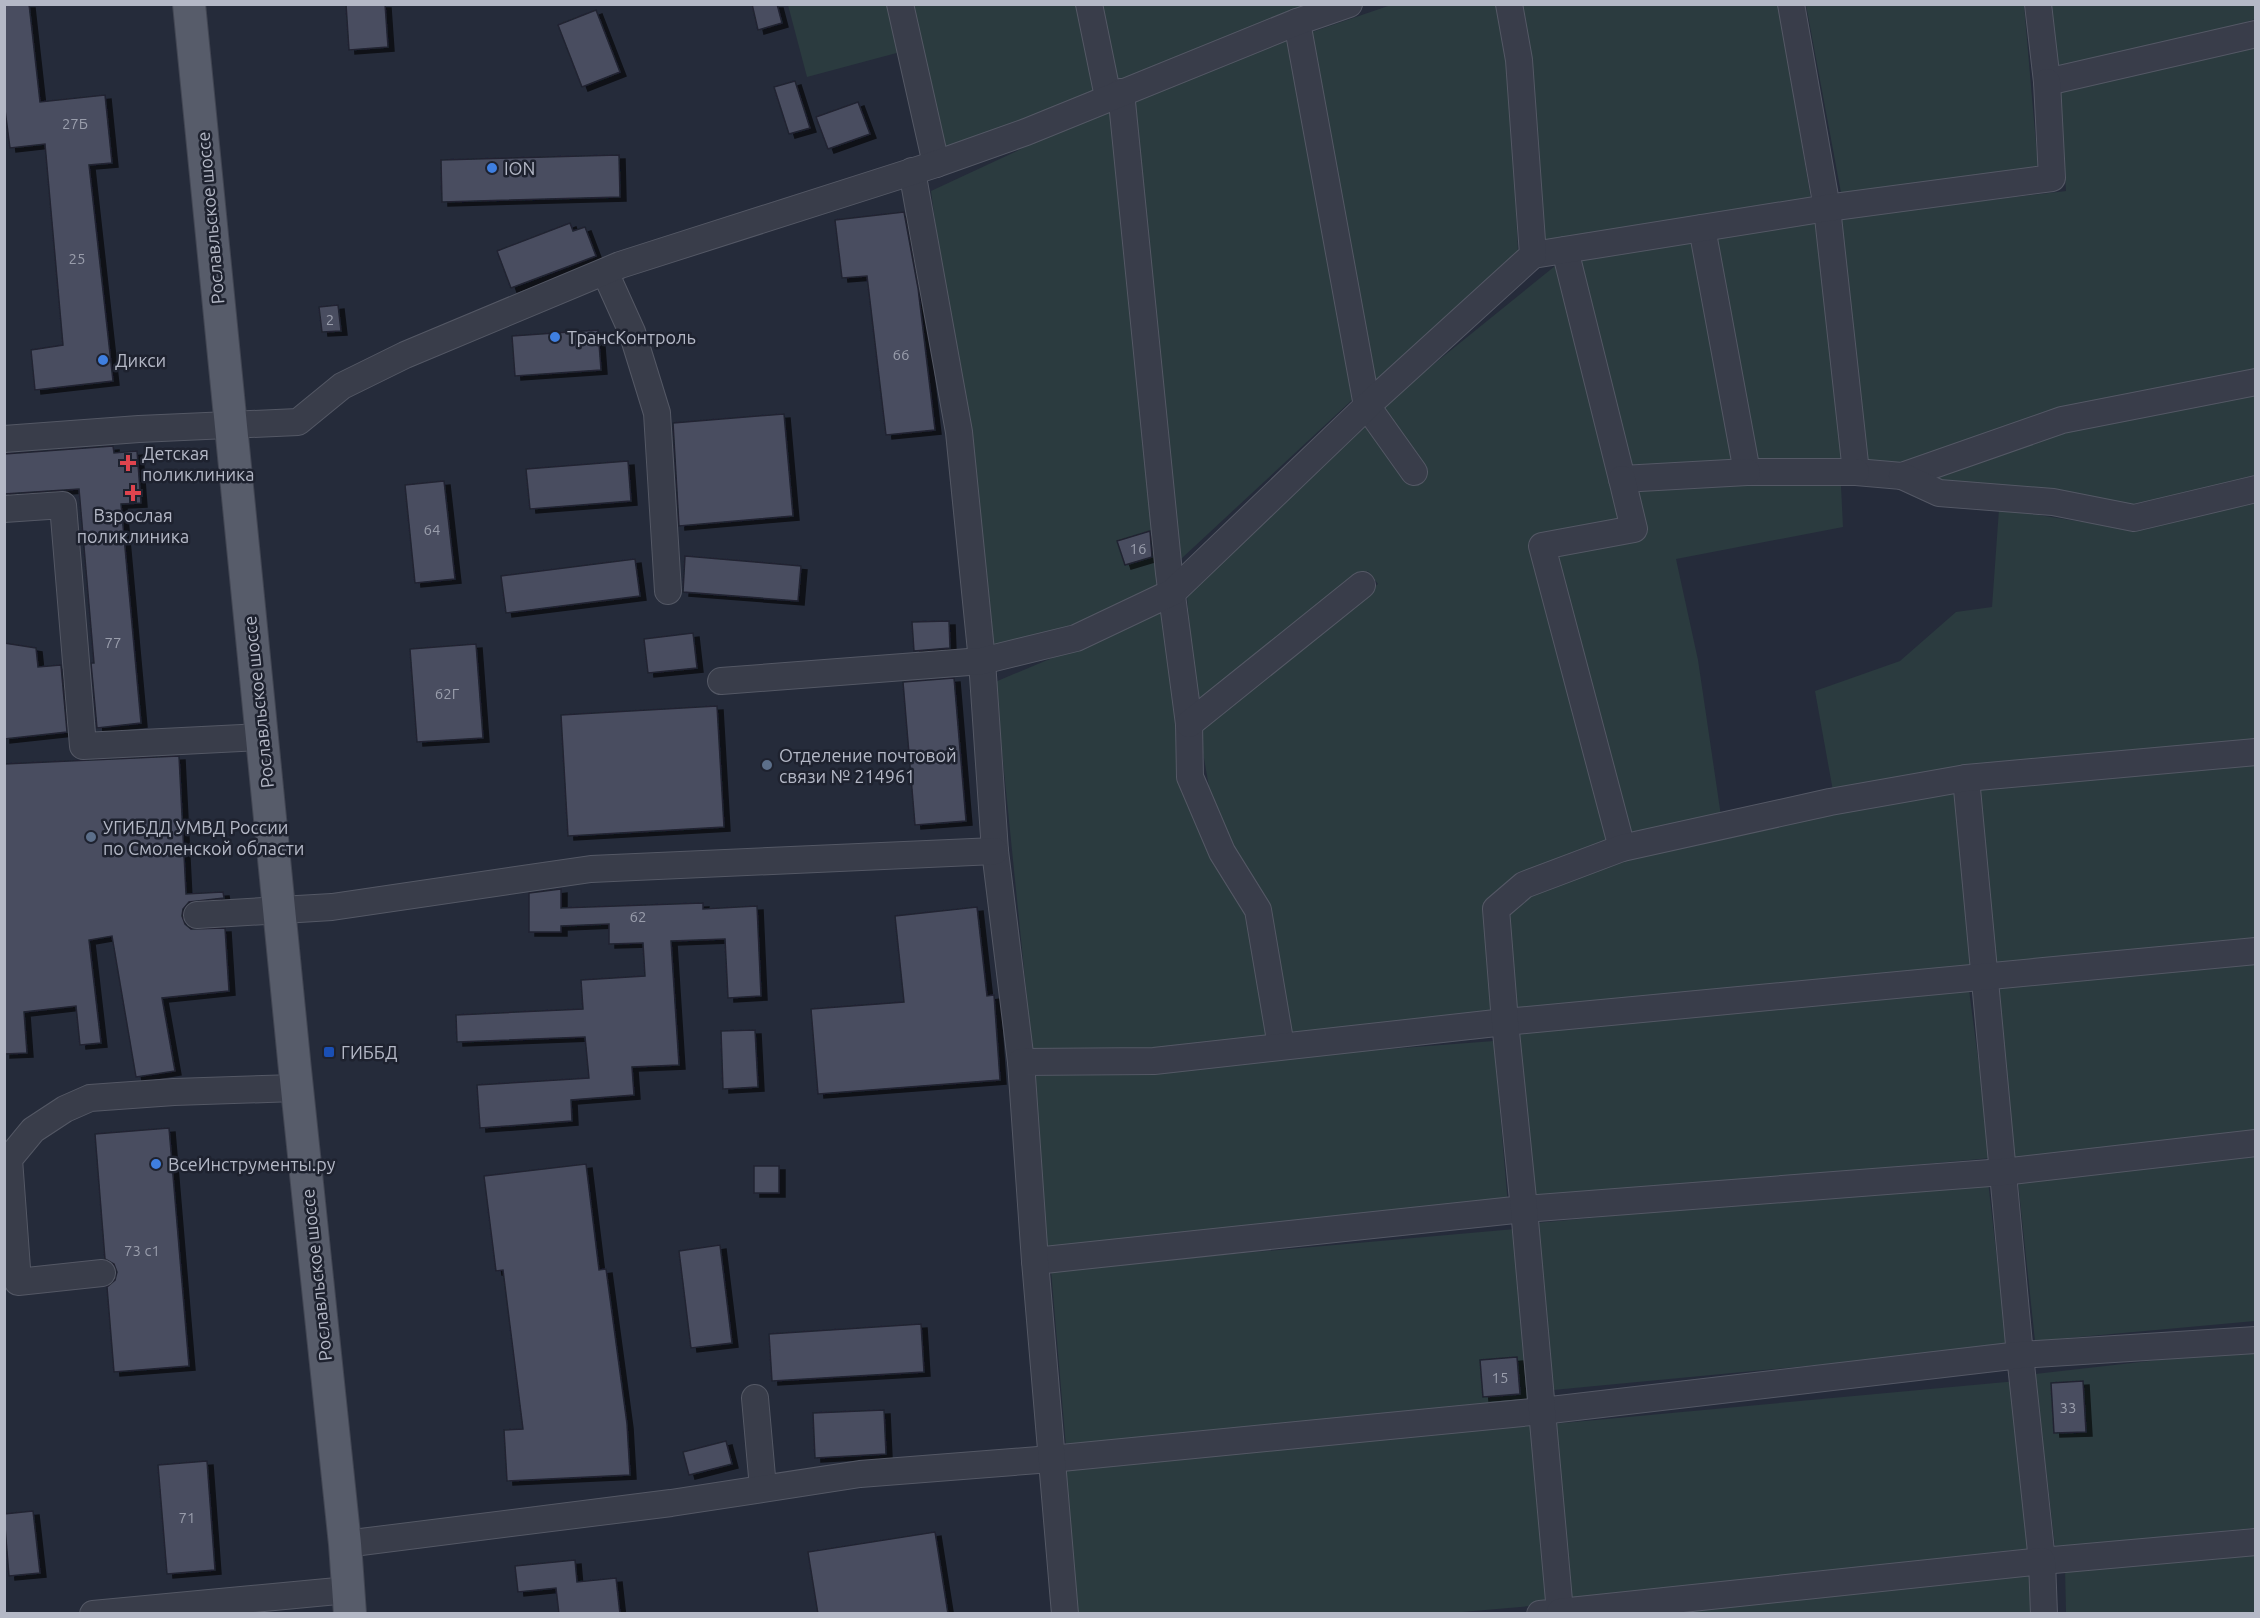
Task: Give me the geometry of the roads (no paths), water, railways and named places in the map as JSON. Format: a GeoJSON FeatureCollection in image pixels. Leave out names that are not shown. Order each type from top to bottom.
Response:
{"type":"FeatureCollection","features":[{"type":"Feature","properties":{"kind":"main road","name":"Рославльское шоссе"},"geometry":{"type":"LineString","coordinates":[[189,4],[229,426],[345,1544],[349,1602]]}},
{"type":"Feature","properties":{"kind":"lane"},"geometry":{"type":"LineString","coordinates":[[900,4],[959,432],[982,661],[994,851],[1021,1062],[1035,1261],[1065,1614]]}},
{"type":"Feature","properties":{"kind":"lane"},"geometry":{"type":"LineString","coordinates":[[1089,4],[1114,94],[1169,573],[1189,724],[1190,777],[1222,852],[1258,910],[1281,1047]]}},
{"type":"Feature","properties":{"kind":"lane"},"geometry":{"type":"LineString","coordinates":[[4,439],[139,429],[298,422],[342,386],[605,272],[1026,132],[1114,94],[1349,4]]}},
{"type":"Feature","properties":{"kind":"lane"},"geometry":{"type":"LineString","coordinates":[[1509,4],[1519,60],[1533,255]]}},
{"type":"Feature","properties":{"kind":"lane"},"geometry":{"type":"LineString","coordinates":[[1791,4],[1827,208],[1857,472]]}},
{"type":"Feature","properties":{"kind":"lane"},"geometry":{"type":"LineString","coordinates":[[721,681],[982,661],[1076,638],[1173,592],[1367,406],[1533,255],[1827,208],[2052,178],[2047,82],[2038,4]]}},
{"type":"Feature","properties":{"kind":"lane"},"geometry":{"type":"LineString","coordinates":[[1297,22],[1367,406],[1414,472]]}},
{"type":"Feature","properties":{"kind":"lane"},"geometry":{"type":"LineString","coordinates":[[2047,82],[2256,34]]}},
{"type":"Feature","properties":{"kind":"lane"},"geometry":{"type":"LineString","coordinates":[[1702,228],[1747,472]]}},
{"type":"Feature","properties":{"kind":"lane"},"geometry":{"type":"LineString","coordinates":[[1565,250],[1634,529],[1542,546],[1622,848]]}},
{"type":"Feature","properties":{"kind":"lane"},"geometry":{"type":"LineString","coordinates":[[605,272],[632,332],[657,413],[668,591]]}},
{"type":"Feature","properties":{"kind":"lane"},"geometry":{"type":"LineString","coordinates":[[1902,476],[2062,420],[2256,382]]}},
{"type":"Feature","properties":{"kind":"lane"},"geometry":{"type":"LineString","coordinates":[[1622,479],[1747,472],[1857,472],[1902,476],[1939,493],[2053,502],[2134,518],[2256,489]]}},
{"type":"Feature","properties":{"kind":"lane"},"geometry":{"type":"LineString","coordinates":[[4,508],[63,505],[83,746],[261,737]]}},
{"type":"Feature","properties":{"kind":"lane"},"geometry":{"type":"LineString","coordinates":[[1189,724],[1362,585]]}},
{"type":"Feature","properties":{"kind":"lane"},"geometry":{"type":"LineString","coordinates":[[2256,752],[1966,778],[1830,802],[1622,848],[1524,885],[1496,909],[1504,1022],[1542,1411],[1554,1613],[2042,1561],[2256,1542]]}},
{"type":"Feature","properties":{"kind":"lane"},"geometry":{"type":"LineString","coordinates":[[1966,778],[2020,1355],[2042,1561],[2044,1614]]}},
{"type":"Feature","properties":{"kind":"lane"},"geometry":{"type":"LineString","coordinates":[[197,915],[332,907],[591,869],[994,851]]}},
{"type":"Feature","properties":{"kind":"lane"},"geometry":{"type":"LineString","coordinates":[[1021,1062],[1154,1061],[1504,1022],[2256,951]]}},
{"type":"Feature","properties":{"kind":"lane"},"geometry":{"type":"LineString","coordinates":[[102,1273],[18,1282],[9,1160],[33,1130],[65,1109],[90,1098],[174,1092],[296,1088]]}},
{"type":"Feature","properties":{"kind":"lane"},"geometry":{"type":"LineString","coordinates":[[1035,1261],[1524,1209],[2003,1172],[2256,1143]]}},
{"type":"Feature","properties":{"kind":"lane"},"geometry":{"type":"LineString","coordinates":[[345,1544],[671,1503],[860,1474],[1051,1459],[1542,1411],[2020,1355],[2256,1340]]}},
{"type":"Feature","properties":{"kind":"lane"},"geometry":{"type":"LineString","coordinates":[[755,1398],[763,1488]]}},
{"type":"Feature","properties":{"kind":"lane"},"geometry":{"type":"LineString","coordinates":[[93,1614],[349,1602]]}},
{"type":"Feature","properties":{"kind":"place","name":"ION"},"geometry":{"type":"Point","coordinates":[492,168]}},
{"type":"Feature","properties":{"kind":"place","name":"ТрансКонтроль"},"geometry":{"type":"Point","coordinates":[555,337]}},
{"type":"Feature","properties":{"kind":"place","name":"Дикси"},"geometry":{"type":"Point","coordinates":[103,360]}},
{"type":"Feature","properties":{"kind":"place","name":"Детская поликлиника"},"geometry":{"type":"Point","coordinates":[128,463]}},
{"type":"Feature","properties":{"kind":"place","name":"Взрослая поликлиника"},"geometry":{"type":"Point","coordinates":[133,493]}},
{"type":"Feature","properties":{"kind":"place","name":"Отделение почтовой связи № 214961"},"geometry":{"type":"Point","coordinates":[767,765]}},
{"type":"Feature","properties":{"kind":"place","name":"УГИБДД УМВД России по Смоленской области"},"geometry":{"type":"Point","coordinates":[91,837]}},
{"type":"Feature","properties":{"kind":"place","name":"ГИББД"},"geometry":{"type":"Point","coordinates":[329,1052]}},
{"type":"Feature","properties":{"kind":"place","name":"ВсеИнструменты.ру"},"geometry":{"type":"Point","coordinates":[156,1164]}}]}
